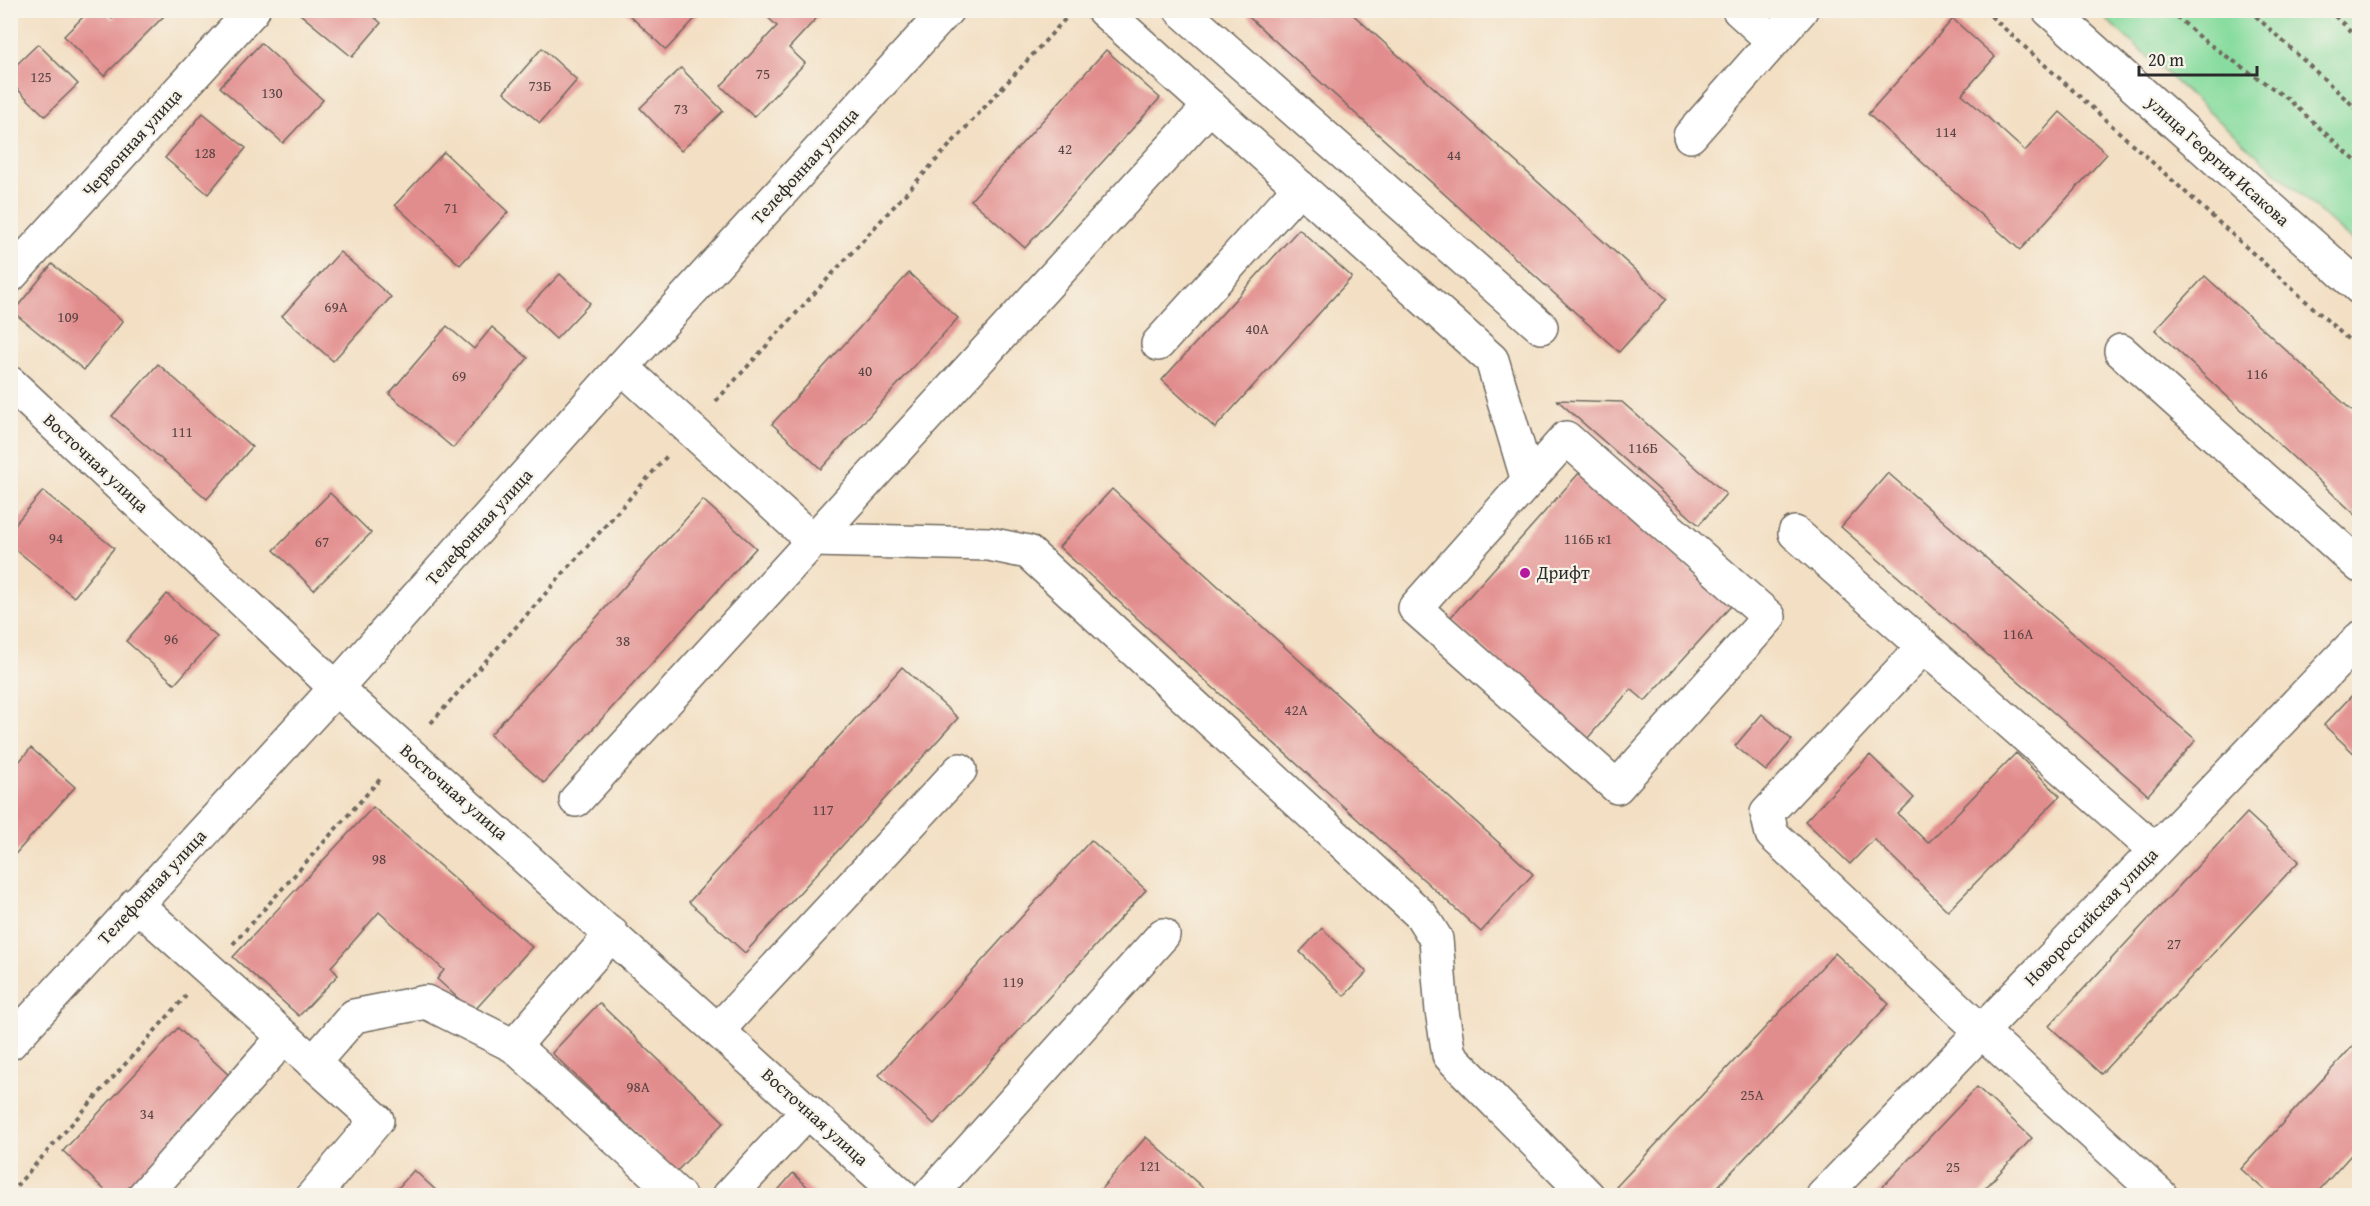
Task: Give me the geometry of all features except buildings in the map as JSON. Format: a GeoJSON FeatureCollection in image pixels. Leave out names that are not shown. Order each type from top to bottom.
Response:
{"type":"FeatureCollection","features":[{"type":"Feature","properties":{"kind":"street","name":"Червонная улица"},"geometry":{"type":"LineString","coordinates":[[10,276],[253,10]]}},
{"type":"Feature","properties":{"kind":"street","name":"Телефонная улица"},"geometry":{"type":"LineString","coordinates":[[10,1043],[336,688],[622,367],[947,10]]}},
{"type":"Feature","properties":{"kind":"street"},"geometry":{"type":"LineString","coordinates":[[1103,10],[1492,360],[1528,482]]}},
{"type":"Feature","properties":{"kind":"street"},"geometry":{"type":"LineString","coordinates":[[1181,10],[1541,327]]}},
{"type":"Feature","properties":{"kind":"street"},"geometry":{"type":"LineString","coordinates":[[1739,10],[1773,41]]}},
{"type":"Feature","properties":{"kind":"street"},"geometry":{"type":"LineString","coordinates":[[1690,136],[1801,10]]}},
{"type":"Feature","properties":{"kind":"street","name":"улица Георгия Исакова"},"geometry":{"type":"LineString","coordinates":[[2049,10],[2360,288]]}},
{"type":"Feature","properties":{"kind":"street"},"geometry":{"type":"LineString","coordinates":[[576,800],[1210,106]]}},
{"type":"Feature","properties":{"kind":"street"},"geometry":{"type":"LineString","coordinates":[[1158,344],[1300,187]]}},
{"type":"Feature","properties":{"kind":"street"},"geometry":{"type":"LineString","coordinates":[[2121,351],[2360,566]]}},
{"type":"Feature","properties":{"kind":"street"},"geometry":{"type":"LineString","coordinates":[[622,367],[812,540],[989,544],[1028,552],[1421,915],[1436,939],[1442,1011],[1449,1055],[1588,1196]]}},
{"type":"Feature","properties":{"kind":"street","name":"Восточная улица"},"geometry":{"type":"LineString","coordinates":[[10,383],[336,688],[902,1196]]}},
{"type":"Feature","properties":{"kind":"street"},"geometry":{"type":"LineString","coordinates":[[1566,438],[1768,617],[1617,787],[1415,608],[1528,482],[1566,438]]}},
{"type":"Feature","properties":{"kind":"street"},"geometry":{"type":"LineString","coordinates":[[1795,533],[2155,850]]}},
{"type":"Feature","properties":{"kind":"street","name":"Новороссийская улица"},"geometry":{"type":"LineString","coordinates":[[1823,1196],[2360,638]]}},
{"type":"Feature","properties":{"kind":"street"},"geometry":{"type":"LineString","coordinates":[[1924,646],[1767,813],[1772,834],[1981,1031],[2162,1196]]}},
{"type":"Feature","properties":{"kind":"street"},"geometry":{"type":"LineString","coordinates":[[718,1030],[960,770]]}},
{"type":"Feature","properties":{"kind":"street"},"geometry":{"type":"LineString","coordinates":[[136,904],[377,1120],[313,1196]]}},
{"type":"Feature","properties":{"kind":"street"},"geometry":{"type":"LineString","coordinates":[[514,1046],[612,934]]}},
{"type":"Feature","properties":{"kind":"street"},"geometry":{"type":"LineString","coordinates":[[929,1196],[1163,935]]}},
{"type":"Feature","properties":{"kind":"street"},"geometry":{"type":"LineString","coordinates":[[313,1063],[354,1016],[426,1002],[514,1046],[679,1196]]}},
{"type":"Feature","properties":{"kind":"street"},"geometry":{"type":"LineString","coordinates":[[144,1196],[284,1037]]}},
{"type":"Feature","properties":{"kind":"street"},"geometry":{"type":"LineString","coordinates":[[729,1196],[808,1111]]}},
{"type":"Feature","properties":{"kind":"path"},"geometry":{"type":"LineString","coordinates":[[10,1192],[406,751],[690,430],[1072,10]]}},
{"type":"Feature","properties":{"kind":"path"},"geometry":{"type":"LineString","coordinates":[[1984,10],[2360,350]]}},
{"type":"Feature","properties":{"kind":"path"},"geometry":{"type":"LineString","coordinates":[[2169,10],[2199,37],[2288,99],[2360,165]]}},
{"type":"Feature","properties":{"kind":"path"},"geometry":{"type":"LineString","coordinates":[[2249,10],[2360,112]]}},
{"type":"Feature","properties":{"kind":"path"},"geometry":{"type":"LineString","coordinates":[[2328,10],[2360,39]]}},
{"type":"Feature","properties":{"kind":"green space"},"geometry":{"type":"Polygon","coordinates":[[[2097,11],[2359,11],[2359,247],[2097,11]]]}},
{"type":"Feature","properties":{"kind":"place","name":"Дрифт"},"geometry":{"type":"Point","coordinates":[1525,573]}}]}
